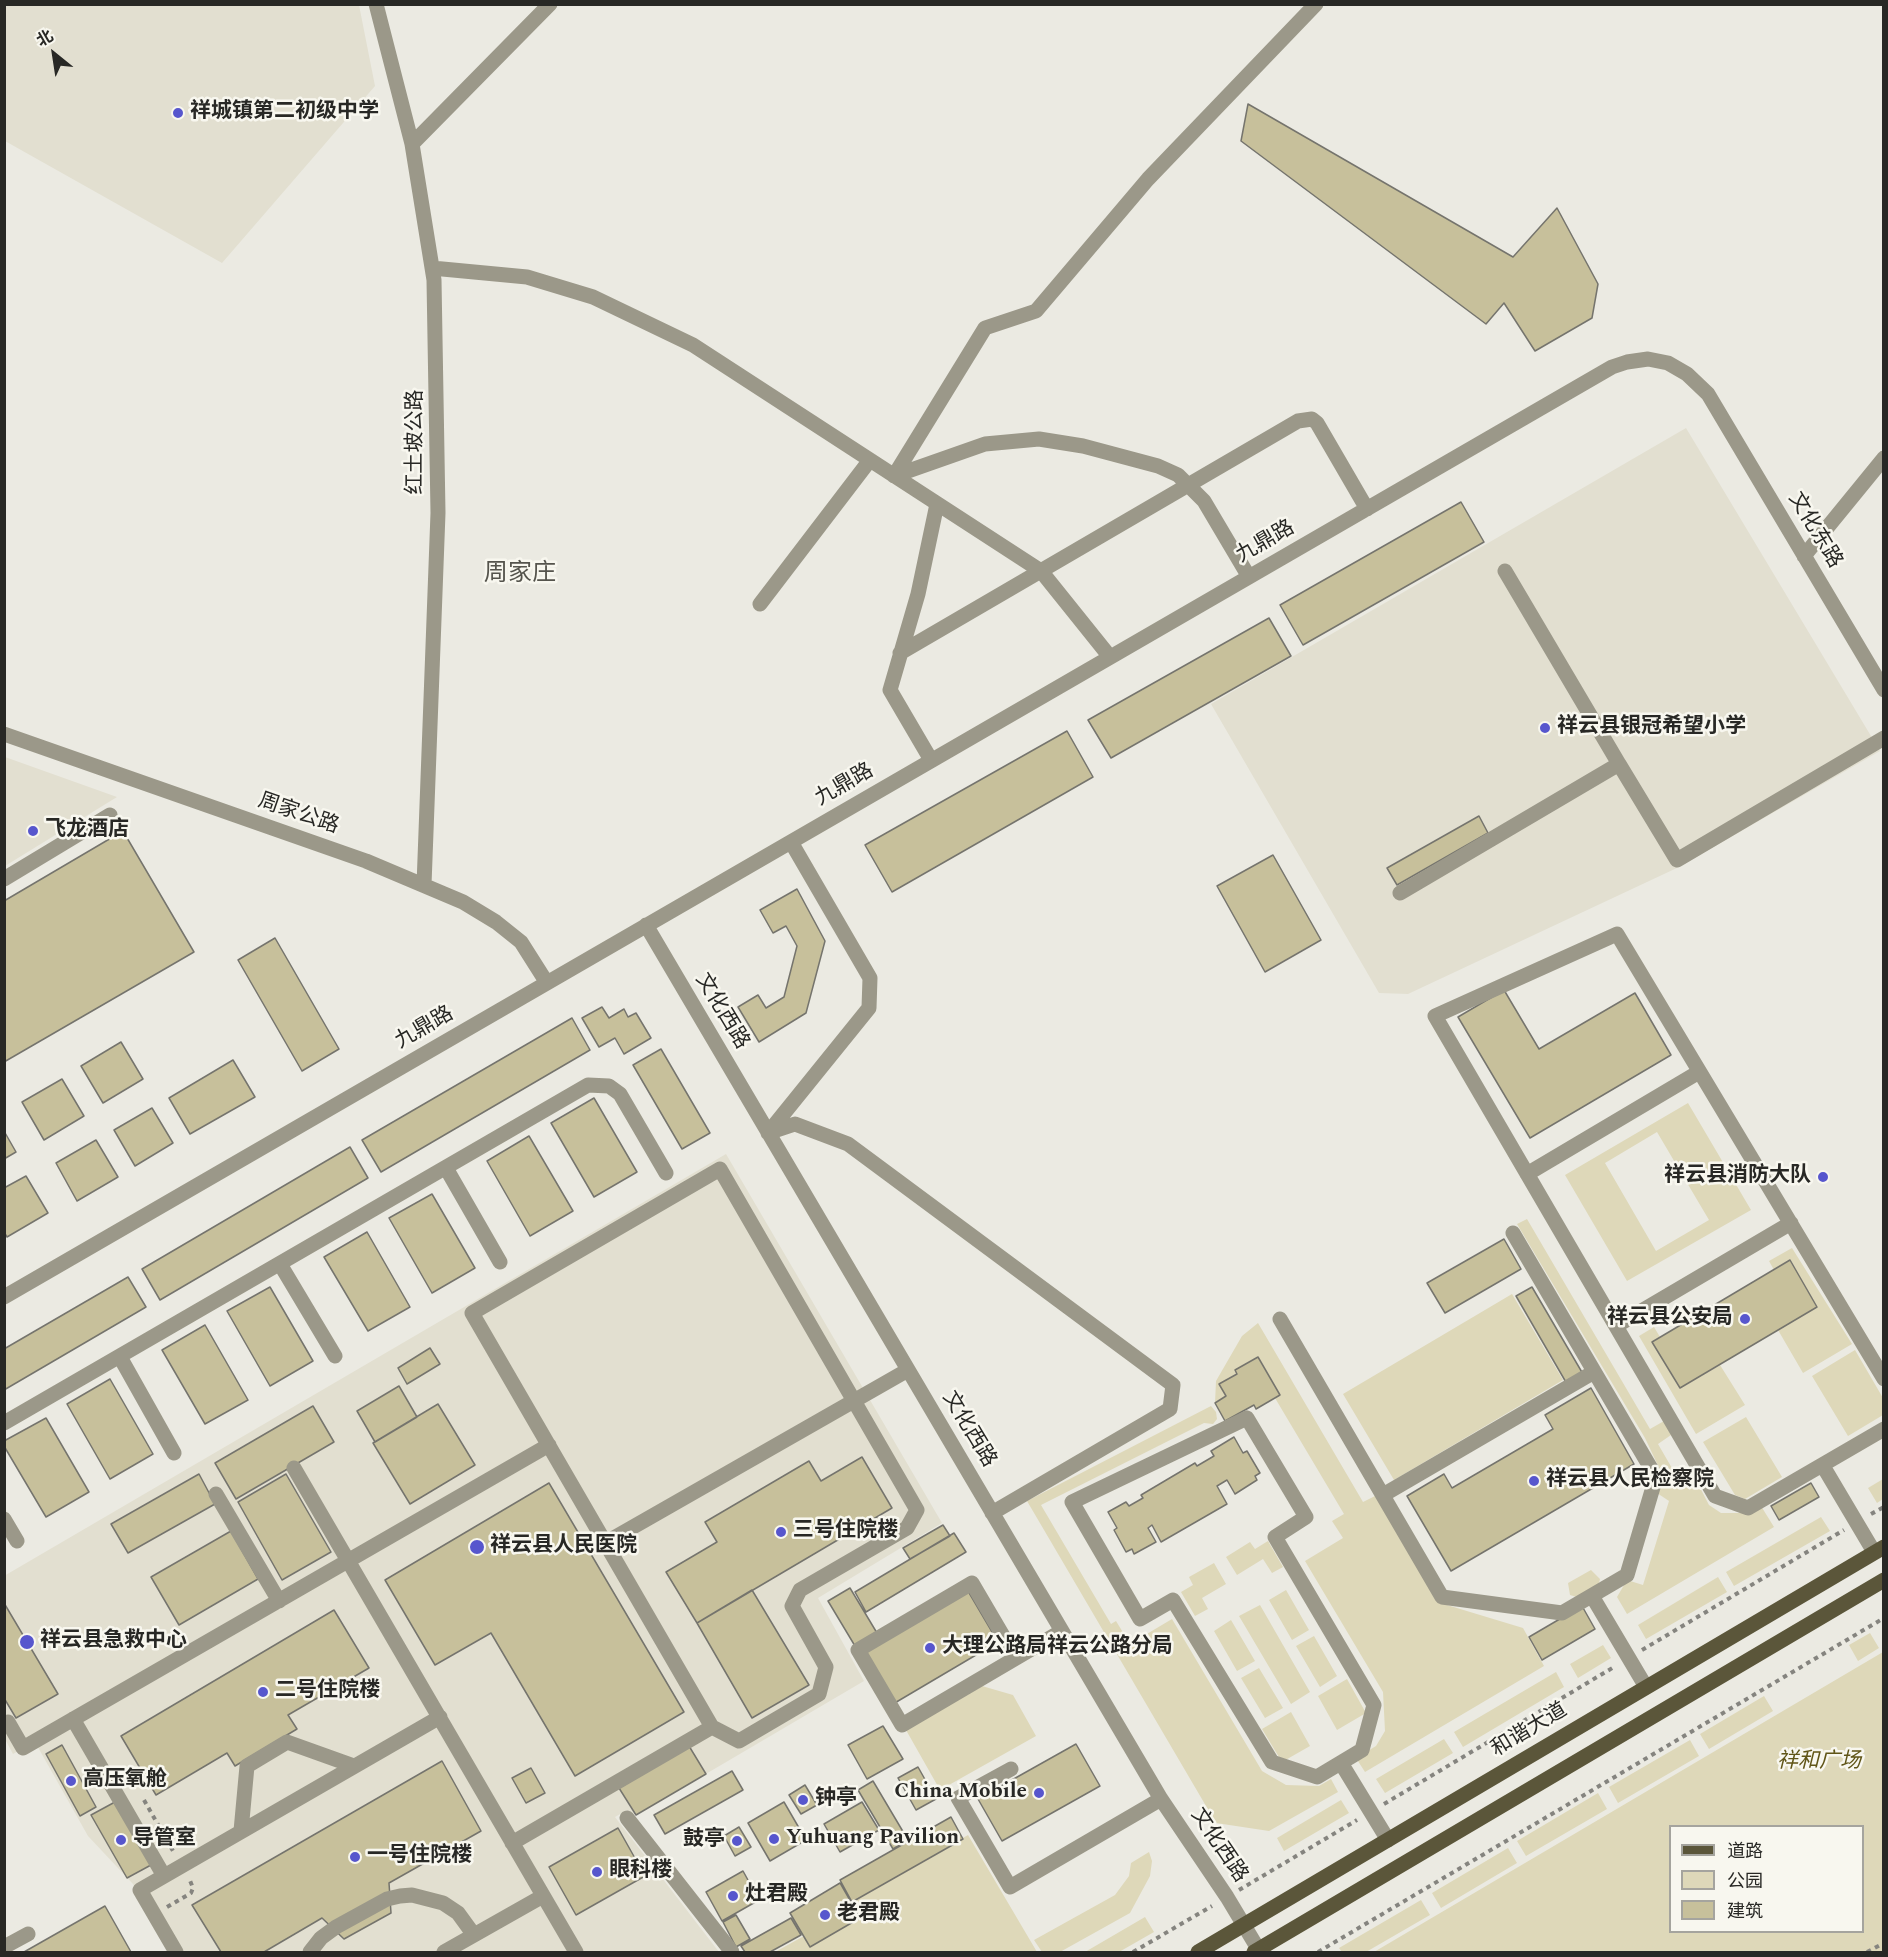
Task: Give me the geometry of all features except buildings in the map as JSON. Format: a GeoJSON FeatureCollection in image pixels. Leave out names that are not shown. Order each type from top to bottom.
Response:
{"type":"FeatureCollection","features":[{"type":"Feature","properties":{"kind":"main road","name":"和谐大道"},"geometry":{"type":"LineString","coordinates":[[1198,1953],[1879,1549]]}},
{"type":"Feature","properties":{"kind":"main road"},"geometry":{"type":"LineString","coordinates":[[1257,1952],[1884,1580]]}},
{"type":"Feature","properties":{"kind":"street","name":"红土坡公路"},"geometry":{"type":"LineString","coordinates":[[376,4],[412,144],[432,268],[438,428],[438,513],[424,885]]}},
{"type":"Feature","properties":{"kind":"street"},"geometry":{"type":"LineString","coordinates":[[412,144],[550,4]]}},
{"type":"Feature","properties":{"kind":"street"},"geometry":{"type":"LineString","coordinates":[[894,476],[985,328],[1036,311],[1148,179],[1317,4]]}},
{"type":"Feature","properties":{"kind":"street"},"geometry":{"type":"LineString","coordinates":[[432,268],[527,277],[593,297],[693,345],[1041,571],[1110,657]]}},
{"type":"Feature","properties":{"kind":"street","name":"九鼎路"},"geometry":{"type":"LineString","coordinates":[[4,1297],[1611,367],[1638,359],[1657,359],[1677,367],[1708,394]]}},
{"type":"Feature","properties":{"kind":"street","name":"文化东路"},"geometry":{"type":"LineString","coordinates":[[1708,394],[1804,556],[1878,669],[1884,690]]}},
{"type":"Feature","properties":{"kind":"street"},"geometry":{"type":"LineString","coordinates":[[900,653],[1298,421],[1312,418],[1317,423],[1366,509]]}},
{"type":"Feature","properties":{"kind":"street"},"geometry":{"type":"LineString","coordinates":[[894,476],[985,444],[1039,439],[1083,446],[1158,466],[1178,475],[1210,510],[1249,577]]}},
{"type":"Feature","properties":{"kind":"street"},"geometry":{"type":"LineString","coordinates":[[1804,556],[1884,458]]}},
{"type":"Feature","properties":{"kind":"street"},"geometry":{"type":"LineString","coordinates":[[760,604],[870,460]]}},
{"type":"Feature","properties":{"kind":"street"},"geometry":{"type":"LineString","coordinates":[[931,760],[890,690],[918,594],[937,504]]}},
{"type":"Feature","properties":{"kind":"street"},"geometry":{"type":"LineString","coordinates":[[1505,571],[1677,860],[1884,738]]}},
{"type":"Feature","properties":{"kind":"street","name":"周家公路"},"geometry":{"type":"LineString","coordinates":[[4,734],[355,857],[462,902],[496,922],[521,942],[547,983]]}},
{"type":"Feature","properties":{"kind":"street"},"geometry":{"type":"LineString","coordinates":[[1400,893],[1619,764]]}},
{"type":"Feature","properties":{"kind":"street"},"geometry":{"type":"LineString","coordinates":[[4,879],[110,815]]}},
{"type":"Feature","properties":{"kind":"street"},"geometry":{"type":"LineString","coordinates":[[768,1133],[869,1008],[870,978],[791,842]]}},
{"type":"Feature","properties":{"kind":"street","name":"文化西路"},"geometry":{"type":"LineString","coordinates":[[646,925],[1161,1798],[1227,1897],[1257,1952]]}},
{"type":"Feature","properties":{"kind":"street"},"geometry":{"type":"LineString","coordinates":[[1884,1379],[1617,934],[1435,1016],[1715,1496],[1748,1508],[1884,1429]]}},
{"type":"Feature","properties":{"kind":"street"},"geometry":{"type":"LineString","coordinates":[[1527,1174],[1699,1072]]}},
{"type":"Feature","properties":{"kind":"street"},"geometry":{"type":"LineString","coordinates":[[4,1423],[588,1085],[596,1084],[615,1089],[620,1094],[666,1173]]}},
{"type":"Feature","properties":{"kind":"street"},"geometry":{"type":"LineString","coordinates":[[768,1133],[795,1124],[848,1144],[1173,1385],[1170,1409],[992,1512]]}},
{"type":"Feature","properties":{"kind":"street"},"geometry":{"type":"LineString","coordinates":[[446,1168],[500,1262]]}},
{"type":"Feature","properties":{"kind":"street"},"geometry":{"type":"LineString","coordinates":[[720,1169],[854,1400],[917,1509],[907,1528],[800,1590],[792,1606],[826,1667],[819,1694],[739,1741],[712,1727],[472,1313],[720,1169]]}},
{"type":"Feature","properties":{"kind":"street"},"geometry":{"type":"LineString","coordinates":[[1616,1326],[1791,1223]]}},
{"type":"Feature","properties":{"kind":"street"},"geometry":{"type":"LineString","coordinates":[[1280,1319],[1442,1597],[1562,1613],[1627,1575],[1656,1477],[1513,1233]]}},
{"type":"Feature","properties":{"kind":"street"},"geometry":{"type":"LineString","coordinates":[[280,1264],[334,1356]]}},
{"type":"Feature","properties":{"kind":"street"},"geometry":{"type":"LineString","coordinates":[[120,1357],[174,1453]]}},
{"type":"Feature","properties":{"kind":"street"},"geometry":{"type":"LineString","coordinates":[[605,1543],[908,1370]]}},
{"type":"Feature","properties":{"kind":"street"},"geometry":{"type":"LineString","coordinates":[[1383,1495],[1594,1372]]}},
{"type":"Feature","properties":{"kind":"street"},"geometry":{"type":"LineString","coordinates":[[1247,1418],[1306,1517],[1275,1537],[1374,1705],[1362,1750],[1341,1762],[1317,1777],[1272,1762],[1173,1600],[1140,1619],[1072,1502],[1247,1418]]}},
{"type":"Feature","properties":{"kind":"street"},"geometry":{"type":"LineString","coordinates":[[4,1724],[8,1722],[23,1748],[549,1445]]}},
{"type":"Feature","properties":{"kind":"street"},"geometry":{"type":"LineString","coordinates":[[1823,1466],[1857,1523],[1879,1549]]}},
{"type":"Feature","properties":{"kind":"street"},"geometry":{"type":"LineString","coordinates":[[294,1468],[576,1953]]}},
{"type":"Feature","properties":{"kind":"street"},"geometry":{"type":"LineString","coordinates":[[216,1494],[279,1600]]}},
{"type":"Feature","properties":{"kind":"street"},"geometry":{"type":"LineString","coordinates":[[4,1519],[17,1541]]}},
{"type":"Feature","properties":{"kind":"street"},"geometry":{"type":"LineString","coordinates":[[1016,1658],[972,1583],[858,1650],[902,1725],[1062,1631]]}},
{"type":"Feature","properties":{"kind":"street"},"geometry":{"type":"LineString","coordinates":[[1592,1596],[1646,1687]]}},
{"type":"Feature","properties":{"kind":"street"},"geometry":{"type":"LineString","coordinates":[[176,1953],[140,1890],[440,1717]]}},
{"type":"Feature","properties":{"kind":"street"},"geometry":{"type":"LineString","coordinates":[[73,1719],[164,1876]]}},
{"type":"Feature","properties":{"kind":"street"},"geometry":{"type":"LineString","coordinates":[[512,1843],[712,1727]]}},
{"type":"Feature","properties":{"kind":"street"},"geometry":{"type":"LineString","coordinates":[[240,1831],[248,1766],[287,1742],[354,1766]]}},
{"type":"Feature","properties":{"kind":"street"},"geometry":{"type":"LineString","coordinates":[[1341,1762],[1388,1840]]}},
{"type":"Feature","properties":{"kind":"street"},"geometry":{"type":"LineString","coordinates":[[1011,1769],[958,1798],[1010,1887],[1161,1798]]}},
{"type":"Feature","properties":{"kind":"street"},"geometry":{"type":"LineString","coordinates":[[627,1818],[732,1953]]}},
{"type":"Feature","properties":{"kind":"street"},"geometry":{"type":"LineString","coordinates":[[310,1953],[321,1938],[336,1927],[387,1899],[400,1896],[412,1895],[443,1903],[458,1912],[474,1935]]}},
{"type":"Feature","properties":{"kind":"street"},"geometry":{"type":"LineString","coordinates":[[444,1953],[543,1896]]}},
{"type":"Feature","properties":{"kind":"street"},"geometry":{"type":"LineString","coordinates":[[4,1947],[28,1934]]}},
{"type":"Feature","properties":{"kind":"path"},"geometry":{"type":"LineString","coordinates":[[1133,1953],[1884,1507]]}},
{"type":"Feature","properties":{"kind":"path"},"geometry":{"type":"LineString","coordinates":[[1318,1953],[1884,1618]]}},
{"type":"Feature","properties":{"kind":"path"},"geometry":{"type":"LineString","coordinates":[[1867,1953],[1884,1942]]}},
{"type":"Feature","properties":{"kind":"shaded area","name":"祥城镇第二初级中学"},"geometry":{"type":"Polygon","coordinates":[[[5,4],[359,5],[375,86],[222,263],[5,141],[5,4]]]}},
{"type":"Feature","properties":{"kind":"shaded area","name":"祥云县银冠希望小学"},"geometry":{"type":"Polygon","coordinates":[[[1686,428],[1880,751],[1679,867],[1408,994],[1379,993],[1211,704],[1686,428]]]}},
{"type":"Feature","properties":{"kind":"shaded area","name":"飞龙酒店"},"geometry":{"type":"Polygon","coordinates":[[[5,757],[117,797],[5,866],[5,757]]]}},
{"type":"Feature","properties":{"kind":"shaded area","name":"祥云县人民医院"},"geometry":{"type":"Polygon","coordinates":[[[726,1154],[942,1523],[818,1598],[864,1681],[636,1815],[627,1810],[615,1817],[719,1952],[172,1952],[133,1884],[88,1836],[35,1742],[13,1754],[5,1739],[4,1576],[726,1154]]]}},
{"type":"Feature","properties":{"kind":"green space"},"geometry":{"type":"Polygon","coordinates":[[[1688,1103],[1751,1210],[1627,1281],[1565,1175],[1688,1103]],[[1657,1132],[1605,1163],[1656,1251],[1709,1220],[1657,1132]]]}},
{"type":"Feature","properties":{"kind":"green space"},"geometry":{"type":"Polygon","coordinates":[[[1527,1219],[1650,1429],[1664,1421],[1671,1435],[1658,1444],[1680,1482],[1694,1476],[1709,1505],[1721,1513],[1749,1513],[1761,1506],[1774,1527],[1627,1614],[1617,1597],[1627,1580],[1643,1585],[1669,1501],[1657,1493],[1662,1474],[1645,1438],[1517,1224],[1527,1219]]]}},
{"type":"Feature","properties":{"kind":"green space"},"geometry":{"type":"Polygon","coordinates":[[[1792,1248],[1852,1344],[1803,1373],[1778,1330],[1817,1307],[1790,1261],[1774,1270],[1769,1261],[1792,1248]]]}},
{"type":"Feature","properties":{"kind":"green space"},"geometry":{"type":"Polygon","coordinates":[[[1512,1294],[1563,1380],[1394,1480],[1343,1394],[1512,1294]]]}},
{"type":"Feature","properties":{"kind":"green space"},"geometry":{"type":"Polygon","coordinates":[[[1258,1323],[1363,1502],[1375,1496],[1447,1605],[1523,1628],[1544,1666],[1365,1772],[1356,1758],[1376,1746],[1385,1731],[1383,1692],[1305,1561],[1343,1538],[1332,1521],[1344,1514],[1275,1398],[1280,1395],[1258,1357],[1235,1370],[1237,1374],[1219,1384],[1226,1396],[1215,1403],[1216,1381],[1242,1336],[1258,1323]]]}},
{"type":"Feature","properties":{"kind":"green space"},"geometry":{"type":"Polygon","coordinates":[[[1654,1327],[1660,1337],[1652,1342],[1680,1388],[1720,1365],[1745,1405],[1696,1434],[1639,1336],[1654,1327]]]}},
{"type":"Feature","properties":{"kind":"green space"},"geometry":{"type":"Polygon","coordinates":[[[1855,1350],[1883,1398],[1883,1415],[1848,1436],[1812,1376],[1855,1350]]]}},
{"type":"Feature","properties":{"kind":"green space"},"geometry":{"type":"Polygon","coordinates":[[[1211,1406],[1216,1412],[1217,1419],[1213,1424],[1204,1423],[1041,1505],[1111,1624],[1116,1621],[1130,1644],[1172,1619],[1262,1771],[1286,1785],[1319,1786],[1331,1779],[1338,1792],[1269,1831],[1216,1823],[1027,1501],[1211,1406]]]}},
{"type":"Feature","properties":{"kind":"green space"},"geometry":{"type":"Polygon","coordinates":[[[1746,1417],[1782,1477],[1745,1499],[1735,1495],[1703,1442],[1746,1417]]]}},
{"type":"Feature","properties":{"kind":"green space"},"geometry":{"type":"Polygon","coordinates":[[[1883,1479],[1883,1499],[1877,1503],[1868,1488],[1883,1479]]]}},
{"type":"Feature","properties":{"kind":"green space"},"geometry":{"type":"Polygon","coordinates":[[[1821,1517],[1830,1531],[1734,1586],[1726,1572],[1821,1517]]]}},
{"type":"Feature","properties":{"kind":"green space"},"geometry":{"type":"Polygon","coordinates":[[[1268,1541],[1283,1567],[1272,1573],[1263,1559],[1237,1575],[1226,1557],[1250,1542],[1255,1549],[1268,1541]]]}},
{"type":"Feature","properties":{"kind":"green space"},"geometry":{"type":"Polygon","coordinates":[[[1214,1563],[1226,1584],[1202,1598],[1208,1609],[1195,1616],[1181,1592],[1193,1585],[1189,1577],[1214,1563]]]}},
{"type":"Feature","properties":{"kind":"green space"},"geometry":{"type":"Polygon","coordinates":[[[1591,1570],[1600,1579],[1599,1583],[1580,1598],[1570,1595],[1568,1583],[1591,1570]]]}},
{"type":"Feature","properties":{"kind":"green space"},"geometry":{"type":"Polygon","coordinates":[[[1718,1577],[1727,1592],[1646,1639],[1638,1625],[1718,1577]]]}},
{"type":"Feature","properties":{"kind":"green space"},"geometry":{"type":"Polygon","coordinates":[[[1286,1590],[1309,1630],[1292,1640],[1269,1600],[1286,1590]]]}},
{"type":"Feature","properties":{"kind":"green space"},"geometry":{"type":"Polygon","coordinates":[[[1260,1605],[1310,1692],[1291,1704],[1239,1616],[1260,1605]]]}},
{"type":"Feature","properties":{"kind":"green space"},"geometry":{"type":"Polygon","coordinates":[[[1231,1620],[1255,1661],[1237,1671],[1214,1631],[1231,1620]]]}},
{"type":"Feature","properties":{"kind":"green space"},"geometry":{"type":"Polygon","coordinates":[[[1870,1633],[1879,1648],[1858,1661],[1849,1645],[1870,1633]]]}},
{"type":"Feature","properties":{"kind":"green space"},"geometry":{"type":"Polygon","coordinates":[[[1314,1636],[1337,1676],[1320,1687],[1296,1646],[1314,1636]]]}},
{"type":"Feature","properties":{"kind":"green space"},"geometry":{"type":"Polygon","coordinates":[[[1603,1645],[1611,1658],[1578,1678],[1570,1664],[1603,1645]]]}},
{"type":"Feature","properties":{"kind":"green space","name":"祥和广场"},"geometry":{"type":"Polygon","coordinates":[[[1883,1652],[1882,1952],[1374,1952],[1883,1652]]]}},
{"type":"Feature","properties":{"kind":"green space"},"geometry":{"type":"Polygon","coordinates":[[[1259,1668],[1283,1708],[1265,1718],[1241,1678],[1259,1668]]]}},
{"type":"Feature","properties":{"kind":"green space"},"geometry":{"type":"Polygon","coordinates":[[[1556,1672],[1564,1687],[1463,1747],[1454,1732],[1556,1672]]]}},
{"type":"Feature","properties":{"kind":"green space"},"geometry":{"type":"Polygon","coordinates":[[[1347,1679],[1366,1713],[1337,1730],[1318,1696],[1347,1679]]]}},
{"type":"Feature","properties":{"kind":"green space"},"geometry":{"type":"Polygon","coordinates":[[[982,1686],[1013,1695],[1036,1736],[940,1790],[906,1730],[982,1686]]]}},
{"type":"Feature","properties":{"kind":"green space"},"geometry":{"type":"Polygon","coordinates":[[[1764,1696],[1773,1711],[1709,1749],[1700,1734],[1764,1696]]]}},
{"type":"Feature","properties":{"kind":"green space"},"geometry":{"type":"Polygon","coordinates":[[[1291,1712],[1310,1746],[1282,1762],[1262,1729],[1291,1712]]]}},
{"type":"Feature","properties":{"kind":"green space"},"geometry":{"type":"Polygon","coordinates":[[[1444,1739],[1453,1753],[1385,1793],[1376,1779],[1444,1739]]]}},
{"type":"Feature","properties":{"kind":"green space"},"geometry":{"type":"Polygon","coordinates":[[[1690,1740],[1699,1756],[1618,1803],[1609,1787],[1690,1740]]]}},
{"type":"Feature","properties":{"kind":"green space"},"geometry":{"type":"Polygon","coordinates":[[[1598,1793],[1607,1809],[1526,1856],[1517,1841],[1598,1793]]]}},
{"type":"Feature","properties":{"kind":"green space"},"geometry":{"type":"Polygon","coordinates":[[[1341,1800],[1349,1813],[1284,1851],[1277,1838],[1341,1800]]]}},
{"type":"Feature","properties":{"kind":"green space"},"geometry":{"type":"Polygon","coordinates":[[[968,1835],[1037,1952],[775,1952],[804,1936],[810,1947],[860,1918],[852,1902],[968,1835]]]}},
{"type":"Feature","properties":{"kind":"green space"},"geometry":{"type":"Polygon","coordinates":[[[1508,1848],[1517,1863],[1441,1908],[1432,1893],[1508,1848]]]}},
{"type":"Feature","properties":{"kind":"green space"},"geometry":{"type":"Polygon","coordinates":[[[1149,1852],[1152,1861],[1150,1876],[1130,1913],[1060,1952],[1042,1952],[1034,1940],[1115,1895],[1129,1876],[1131,1863],[1149,1852]]]}},
{"type":"Feature","properties":{"kind":"green space"},"geometry":{"type":"Polygon","coordinates":[[[1421,1900],[1430,1915],[1366,1952],[1342,1952],[1339,1948],[1421,1900]]]}},
{"type":"Feature","properties":{"kind":"green space"},"geometry":{"type":"Polygon","coordinates":[[[1145,1917],[1154,1932],[1119,1952],[1085,1952],[1145,1917]]]}},
{"type":"Feature","properties":{"kind":"place","name":"祥城镇第二初级中学"},"geometry":{"type":"Point","coordinates":[178,113]}},
{"type":"Feature","properties":{"kind":"place","name":"祥云县银冠希望小学"},"geometry":{"type":"Point","coordinates":[1545,728]}},
{"type":"Feature","properties":{"kind":"place","name":"飞龙酒店"},"geometry":{"type":"Point","coordinates":[33,831]}},
{"type":"Feature","properties":{"kind":"place","name":"祥云县消防大队"},"geometry":{"type":"Point","coordinates":[1823,1177]}},
{"type":"Feature","properties":{"kind":"place","name":"祥云县公安局"},"geometry":{"type":"Point","coordinates":[1745,1319]}},
{"type":"Feature","properties":{"kind":"place","name":"祥云县人民检察院"},"geometry":{"type":"Point","coordinates":[1534,1481]}},
{"type":"Feature","properties":{"kind":"place","name":"三号住院楼"},"geometry":{"type":"Point","coordinates":[781,1532]}},
{"type":"Feature","properties":{"kind":"place","name":"祥云县人民医院"},"geometry":{"type":"Point","coordinates":[477,1547]}},
{"type":"Feature","properties":{"kind":"place","name":"祥云县急救中心"},"geometry":{"type":"Point","coordinates":[27,1642]}},
{"type":"Feature","properties":{"kind":"place","name":"大理公路局祥云公路分局"},"geometry":{"type":"Point","coordinates":[930,1648]}},
{"type":"Feature","properties":{"kind":"place","name":"二号住院楼"},"geometry":{"type":"Point","coordinates":[263,1692]}},
{"type":"Feature","properties":{"kind":"place","name":"高压氧舱"},"geometry":{"type":"Point","coordinates":[71,1781]}},
{"type":"Feature","properties":{"kind":"place","name":"China Mobile"},"geometry":{"type":"Point","coordinates":[1039,1793]}},
{"type":"Feature","properties":{"kind":"place","name":"钟亭"},"geometry":{"type":"Point","coordinates":[803,1800]}},
{"type":"Feature","properties":{"kind":"place","name":"Yuhuang Pavilion"},"geometry":{"type":"Point","coordinates":[774,1839]}},
{"type":"Feature","properties":{"kind":"place","name":"导管室"},"geometry":{"type":"Point","coordinates":[121,1840]}},
{"type":"Feature","properties":{"kind":"place","name":"鼓亭"},"geometry":{"type":"Point","coordinates":[737,1841]}},
{"type":"Feature","properties":{"kind":"place","name":"一号住院楼"},"geometry":{"type":"Point","coordinates":[355,1857]}},
{"type":"Feature","properties":{"kind":"place","name":"眼科楼"},"geometry":{"type":"Point","coordinates":[597,1872]}},
{"type":"Feature","properties":{"kind":"place","name":"灶君殿"},"geometry":{"type":"Point","coordinates":[733,1896]}},
{"type":"Feature","properties":{"kind":"place","name":"老君殿"},"geometry":{"type":"Point","coordinates":[825,1915]}},
{"type":"Feature","properties":{"kind":"district","name":"周家庄"},"geometry":{"type":"Point","coordinates":[520,575]}}]}
